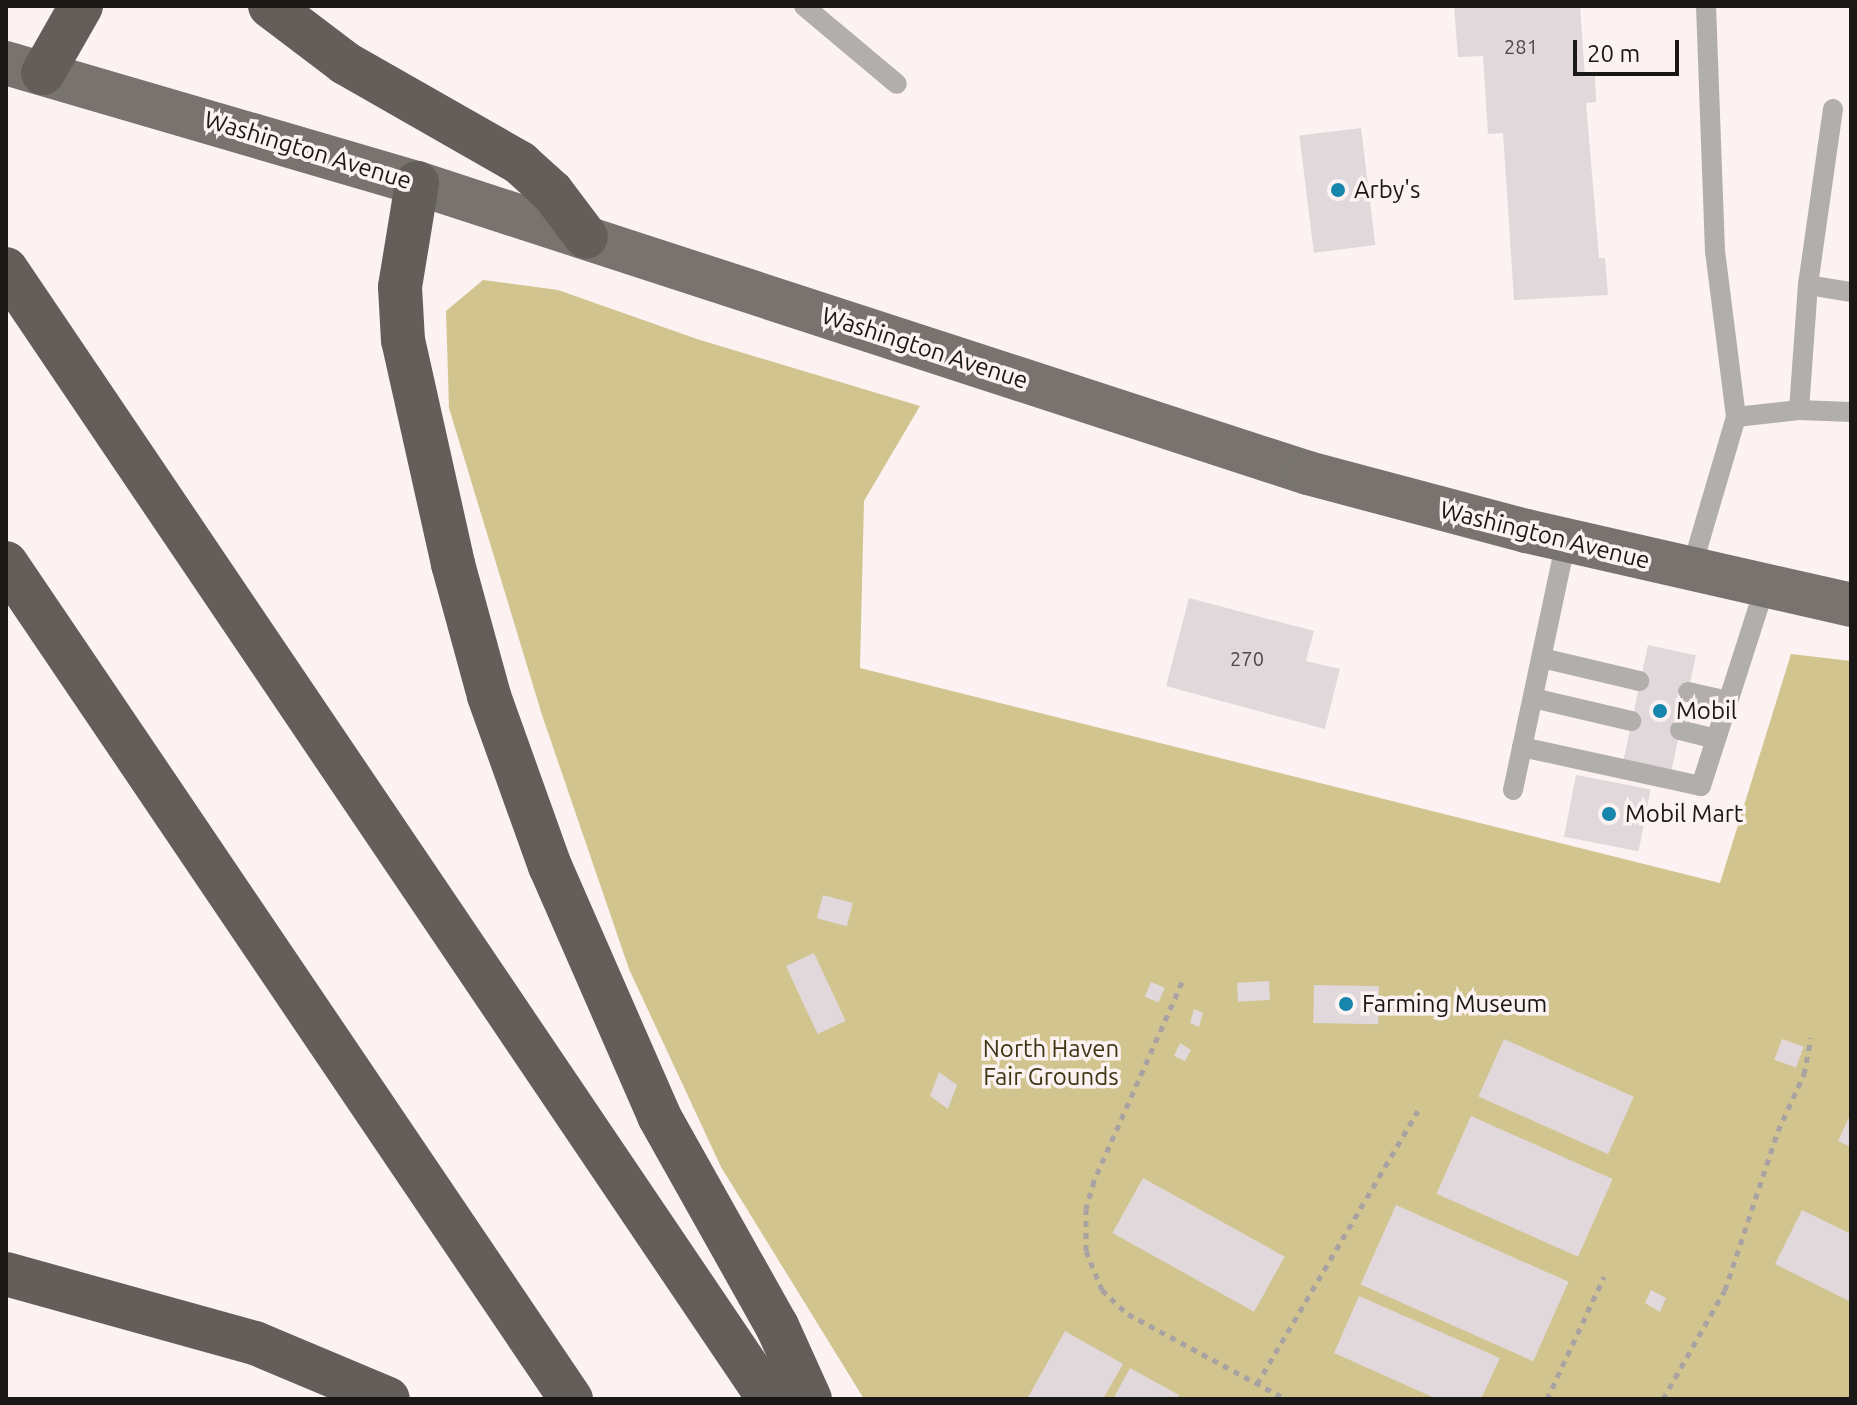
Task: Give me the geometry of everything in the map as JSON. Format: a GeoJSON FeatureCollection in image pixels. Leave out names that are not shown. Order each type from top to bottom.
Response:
{"type":"FeatureCollection","features":[{"type":"Feature","properties":{"kind":"highway"},"geometry":{"type":"LineString","coordinates":[[24,68],[81,6]]}},
{"type":"Feature","properties":{"kind":"highway"},"geometry":{"type":"LineString","coordinates":[[270,6],[345,63],[520,163],[552,192],[586,237]]}},
{"type":"Feature","properties":{"kind":"highway"},"geometry":{"type":"LineString","coordinates":[[417,183],[400,287],[403,340],[453,564],[493,709],[556,880],[648,1091],[710,1213],[777,1326],[810,1399]]}},
{"type":"Feature","properties":{"kind":"highway"},"geometry":{"type":"LineString","coordinates":[[6,269],[769,1399]]}},
{"type":"Feature","properties":{"kind":"highway"},"geometry":{"type":"LineString","coordinates":[[6,563],[571,1399]]}},
{"type":"Feature","properties":{"kind":"highway"},"geometry":{"type":"LineString","coordinates":[[6,1274],[255,1343],[388,1399]]}},
{"type":"Feature","properties":{"kind":"main road","name":"Washington Avenue"},"geometry":{"type":"LineString","coordinates":[[24,68],[417,183],[1308,473],[1566,541],[1851,605]]}},
{"type":"Feature","properties":{"kind":"lane"},"geometry":{"type":"LineString","coordinates":[[804,6],[897,84]]}},
{"type":"Feature","properties":{"kind":"lane"},"geometry":{"type":"LineString","coordinates":[[1691,570],[1736,417],[1715,251],[1706,6]]}},
{"type":"Feature","properties":{"kind":"lane"},"geometry":{"type":"LineString","coordinates":[[1799,410],[1808,285],[1833,109]]}},
{"type":"Feature","properties":{"kind":"lane"},"geometry":{"type":"LineString","coordinates":[[1808,285],[1851,292]]}},
{"type":"Feature","properties":{"kind":"lane"},"geometry":{"type":"LineString","coordinates":[[1736,417],[1799,410],[1851,412]]}},
{"type":"Feature","properties":{"kind":"lane"},"geometry":{"type":"LineString","coordinates":[[1513,790],[1566,541]]}},
{"type":"Feature","properties":{"kind":"lane"},"geometry":{"type":"LineString","coordinates":[[1522,747],[1701,786],[1765,587]]}},
{"type":"Feature","properties":{"kind":"lane"},"geometry":{"type":"LineString","coordinates":[[1542,658],[1639,681]]}},
{"type":"Feature","properties":{"kind":"lane"},"geometry":{"type":"LineString","coordinates":[[1688,692],[1728,701]]}},
{"type":"Feature","properties":{"kind":"lane"},"geometry":{"type":"LineString","coordinates":[[1533,698],[1631,721]]}},
{"type":"Feature","properties":{"kind":"lane"},"geometry":{"type":"LineString","coordinates":[[1680,730],[1716,739]]}},
{"type":"Feature","properties":{"kind":"path"},"geometry":{"type":"LineString","coordinates":[[1182,982],[1094,1181],[1086,1209],[1086,1251],[1102,1290],[1128,1314],[1286,1399]]}},
{"type":"Feature","properties":{"kind":"path"},"geometry":{"type":"LineString","coordinates":[[1663,1399],[1725,1290],[1778,1131],[1804,1074],[1811,1038]]}},
{"type":"Feature","properties":{"kind":"path"},"geometry":{"type":"LineString","coordinates":[[1257,1384],[1418,1111]]}},
{"type":"Feature","properties":{"kind":"path"},"geometry":{"type":"LineString","coordinates":[[1547,1399],[1604,1277]]}},
{"type":"Feature","properties":{"kind":"green space","name":"North Haven Fair Grounds"},"geometry":{"type":"Polygon","coordinates":[[[483,280],[558,290],[697,339],[920,406],[864,501],[860,668],[1720,883],[1791,654],[1851,661],[1851,1399],[864,1399],[721,1167],[629,969],[542,715],[449,408],[446,311],[483,280]]]}},
{"type":"Feature","properties":{"kind":"building"},"geometry":{"type":"Polygon","coordinates":[[[1454,6],[1580,6],[1585,77],[1595,76],[1596,102],[1586,103],[1599,258],[1605,258],[1608,295],[1514,300],[1503,133],[1488,134],[1483,56],[1458,57],[1454,6]]]}},
{"type":"Feature","properties":{"kind":"building","name":"Arby's"},"geometry":{"type":"Polygon","coordinates":[[[1361,128],[1375,245],[1314,253],[1299,136],[1361,128]]]}},
{"type":"Feature","properties":{"kind":"building"},"geometry":{"type":"Polygon","coordinates":[[[1189,598],[1314,631],[1306,661],[1340,669],[1325,729],[1166,686],[1189,598]]]}},
{"type":"Feature","properties":{"kind":"building"},"geometry":{"type":"Polygon","coordinates":[[[1648,645],[1696,655],[1671,775],[1623,764],[1648,645]]]}},
{"type":"Feature","properties":{"kind":"building"},"geometry":{"type":"Polygon","coordinates":[[[1576,775],[1651,790],[1639,851],[1564,837],[1576,775]]]}},
{"type":"Feature","properties":{"kind":"building"},"geometry":{"type":"Polygon","coordinates":[[[823,895],[853,903],[847,926],[817,918],[823,895]]]}},
{"type":"Feature","properties":{"kind":"building"},"geometry":{"type":"Polygon","coordinates":[[[814,953],[846,1021],[818,1034],[786,966],[814,953]]]}},
{"type":"Feature","properties":{"kind":"building"},"geometry":{"type":"Polygon","coordinates":[[[1269,981],[1270,1000],[1238,1002],[1237,983],[1269,981]]]}},
{"type":"Feature","properties":{"kind":"building"},"geometry":{"type":"Polygon","coordinates":[[[1151,982],[1165,988],[1159,1003],[1145,997],[1151,982]]]}},
{"type":"Feature","properties":{"kind":"building","name":"Farming Museum"},"geometry":{"type":"Polygon","coordinates":[[[1314,985],[1379,986],[1378,1024],[1313,1023],[1314,985]]]}},
{"type":"Feature","properties":{"kind":"building"},"geometry":{"type":"Polygon","coordinates":[[[1194,1009],[1203,1013],[1199,1027],[1190,1023],[1194,1009]]]}},
{"type":"Feature","properties":{"kind":"building"},"geometry":{"type":"Polygon","coordinates":[[[1504,1039],[1634,1097],[1608,1154],[1478,1097],[1504,1039]]]}},
{"type":"Feature","properties":{"kind":"building"},"geometry":{"type":"Polygon","coordinates":[[[1782,1039],[1804,1047],[1796,1068],[1774,1060],[1782,1039]]]}},
{"type":"Feature","properties":{"kind":"building"},"geometry":{"type":"Polygon","coordinates":[[[1180,1043],[1191,1050],[1185,1061],[1174,1056],[1180,1043]]]}},
{"type":"Feature","properties":{"kind":"building"},"geometry":{"type":"Polygon","coordinates":[[[939,1072],[957,1085],[948,1109],[930,1096],[939,1072]]]}},
{"type":"Feature","properties":{"kind":"building"},"geometry":{"type":"Polygon","coordinates":[[[1851,1113],[1851,1147],[1838,1141],[1851,1113]]]}},
{"type":"Feature","properties":{"kind":"building"},"geometry":{"type":"Polygon","coordinates":[[[1471,1116],[1613,1179],[1578,1257],[1436,1194],[1471,1116]]]}},
{"type":"Feature","properties":{"kind":"building"},"geometry":{"type":"Polygon","coordinates":[[[1143,1178],[1285,1257],[1254,1312],[1112,1233],[1143,1178]]]}},
{"type":"Feature","properties":{"kind":"building"},"geometry":{"type":"Polygon","coordinates":[[[1396,1205],[1569,1282],[1533,1361],[1361,1284],[1396,1205]]]}},
{"type":"Feature","properties":{"kind":"building"},"geometry":{"type":"Polygon","coordinates":[[[1802,1210],[1851,1234],[1851,1302],[1775,1264],[1802,1210]]]}},
{"type":"Feature","properties":{"kind":"building"},"geometry":{"type":"Polygon","coordinates":[[[1651,1290],[1666,1298],[1660,1312],[1645,1303],[1651,1290]]]}},
{"type":"Feature","properties":{"kind":"building"},"geometry":{"type":"Polygon","coordinates":[[[1359,1296],[1500,1358],[1481,1399],[1437,1399],[1334,1353],[1359,1296]]]}},
{"type":"Feature","properties":{"kind":"building"},"geometry":{"type":"Polygon","coordinates":[[[1065,1331],[1123,1364],[1103,1399],[1027,1399],[1065,1331]]]}},
{"type":"Feature","properties":{"kind":"building"},"geometry":{"type":"Polygon","coordinates":[[[1130,1368],[1179,1395],[1177,1399],[1113,1399],[1130,1368]]]}},
{"type":"Feature","properties":{"kind":"place","name":"Arby's"},"geometry":{"type":"Point","coordinates":[1338,190]}},
{"type":"Feature","properties":{"kind":"place","name":"Mobil"},"geometry":{"type":"Point","coordinates":[1660,711]}},
{"type":"Feature","properties":{"kind":"place","name":"Mobil Mart"},"geometry":{"type":"Point","coordinates":[1609,814]}},
{"type":"Feature","properties":{"kind":"place","name":"Farming Museum"},"geometry":{"type":"Point","coordinates":[1346,1004]}}]}
